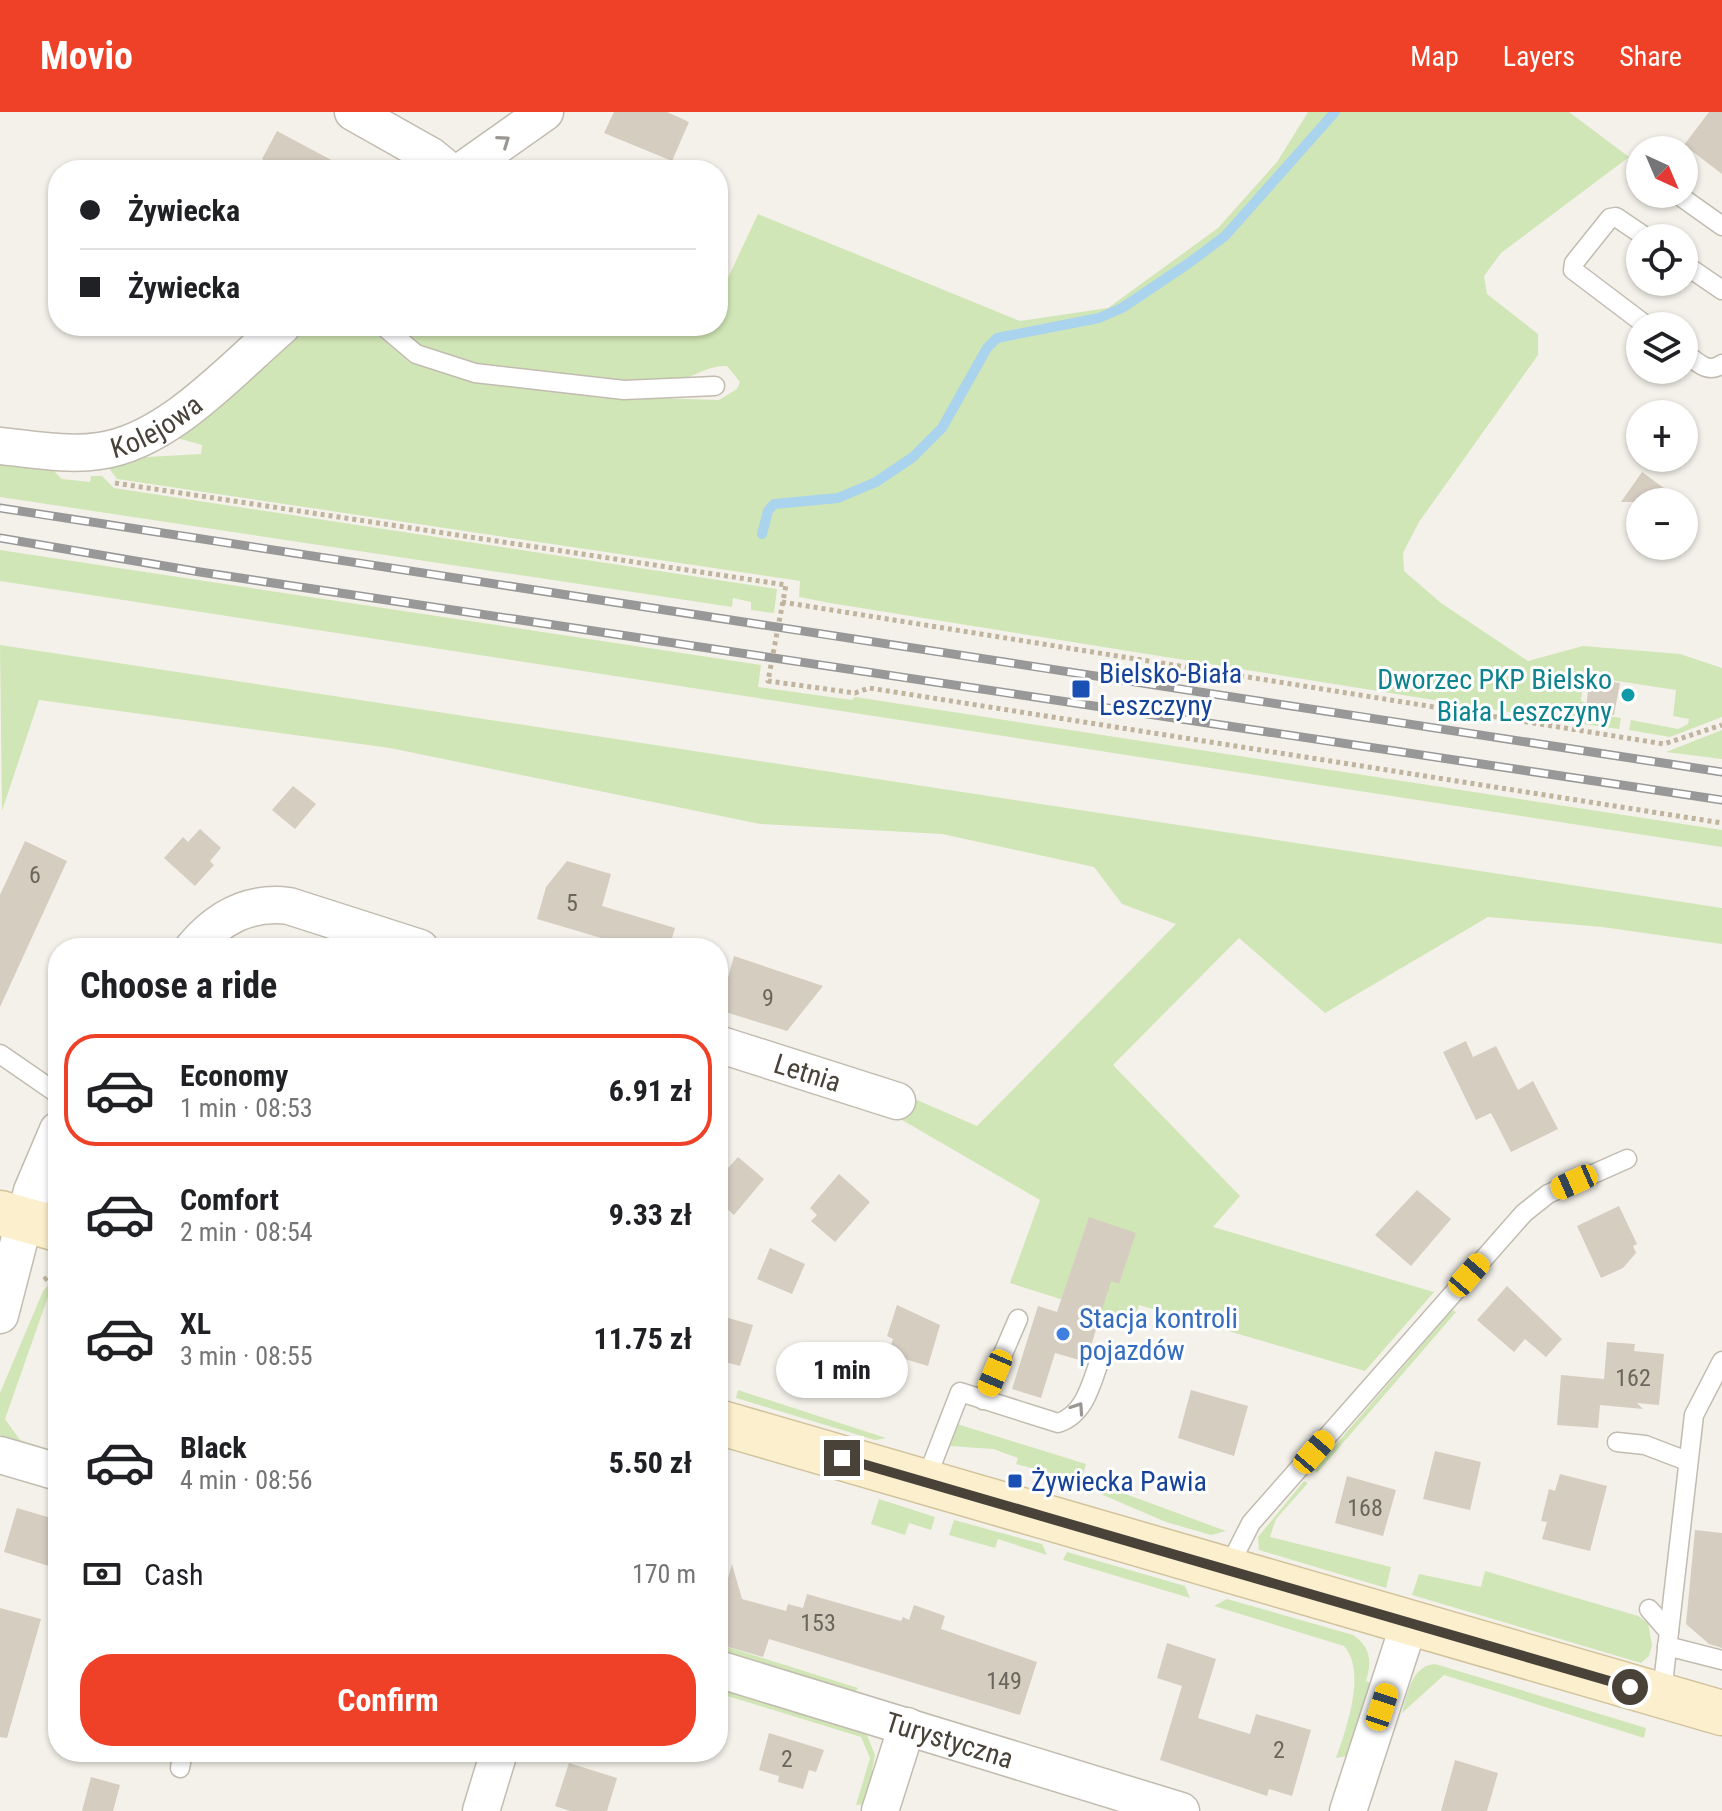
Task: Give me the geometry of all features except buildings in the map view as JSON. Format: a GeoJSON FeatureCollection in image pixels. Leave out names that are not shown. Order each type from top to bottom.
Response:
{"type":"FeatureCollection","features":[{"type":"Feature","properties":{"kind":"main road"},"geometry":{"type":"LineString","coordinates":[[728,1425],[1722,1713]]}},
{"type":"Feature","properties":{"kind":"street"},"geometry":{"type":"LineString","coordinates":[[353,112],[436,160]]}},
{"type":"Feature","properties":{"kind":"street"},"geometry":{"type":"LineString","coordinates":[[477,160],[545,112]]}},
{"type":"Feature","properties":{"kind":"street","name":"Kolejowa"},"geometry":{"type":"LineString","coordinates":[[0,446],[98,452],[150,435],[179,415],[270,336]]}},
{"type":"Feature","properties":{"kind":"street"},"geometry":{"type":"LineString","coordinates":[[203,938],[219,923],[250,906],[289,906],[389,938]]}},
{"type":"Feature","properties":{"kind":"street","name":"Letnia"},"geometry":{"type":"LineString","coordinates":[[728,1047],[897,1101]]}},
{"type":"Feature","properties":{"kind":"street"},"geometry":{"type":"LineString","coordinates":[[0,1315],[28,1221],[34,1185],[48,1153]]}},
{"type":"Feature","properties":{"kind":"street"},"geometry":{"type":"LineString","coordinates":[[0,1455],[48,1469]]}},
{"type":"Feature","properties":{"kind":"street"},"geometry":{"type":"LineString","coordinates":[[1348,1811],[1409,1624]]}},
{"type":"Feature","properties":{"kind":"street","name":"Turystyczna"},"geometry":{"type":"LineString","coordinates":[[728,1672],[1181,1811]]}},
{"type":"Feature","properties":{"kind":"street"},"geometry":{"type":"LineString","coordinates":[[880,1811],[907,1726]]}},
{"type":"Feature","properties":{"kind":"street"},"geometry":{"type":"LineString","coordinates":[[481,1811],[496,1762]]}},
{"type":"Feature","properties":{"kind":"lane"},"geometry":{"type":"LineString","coordinates":[[1697,208],[1722,226]]}},
{"type":"Feature","properties":{"kind":"lane"},"geometry":{"type":"LineString","coordinates":[[1626,224],[1616,217],[1610,218],[1574,263],[1573,270],[1628,312]]}},
{"type":"Feature","properties":{"kind":"lane"},"geometry":{"type":"LineString","coordinates":[[1698,274],[1722,290]]}},
{"type":"Feature","properties":{"kind":"lane"},"geometry":{"type":"LineString","coordinates":[[395,336],[416,354],[475,373],[624,390],[715,386]]}},
{"type":"Feature","properties":{"kind":"lane"},"geometry":{"type":"LineString","coordinates":[[1698,362],[1707,369],[1716,369],[1722,364]]}},
{"type":"Feature","properties":{"kind":"lane"},"geometry":{"type":"LineString","coordinates":[[0,1054],[48,1087]]}},
{"type":"Feature","properties":{"kind":"lane"},"geometry":{"type":"LineString","coordinates":[[1227,1570],[1251,1523],[1524,1213],[1548,1194],[1627,1159]]}},
{"type":"Feature","properties":{"kind":"lane"},"geometry":{"type":"LineString","coordinates":[[983,1400],[1018,1319]]}},
{"type":"Feature","properties":{"kind":"lane"},"geometry":{"type":"LineString","coordinates":[[925,1482],[960,1392],[1058,1423],[1070,1420],[1082,1407],[1102,1354]]}},
{"type":"Feature","properties":{"kind":"lane"},"geometry":{"type":"LineString","coordinates":[[1658,1695],[1668,1639],[1694,1415],[1722,1361]]}},
{"type":"Feature","properties":{"kind":"lane"},"geometry":{"type":"LineString","coordinates":[[1617,1442],[1645,1445],[1687,1461]]}},
{"type":"Feature","properties":{"kind":"lane"},"geometry":{"type":"LineString","coordinates":[[1649,1609],[1668,1639],[1722,1660]]}},
{"type":"Feature","properties":{"kind":"path"},"geometry":{"type":"LineString","coordinates":[[98,452],[101,468],[117,484],[786,585],[768,681],[855,693],[869,688],[1722,823]]}},
{"type":"Feature","properties":{"kind":"path"},"geometry":{"type":"LineString","coordinates":[[782,602],[1664,744],[1722,725]]}},
{"type":"Feature","properties":{"kind":"green space"},"geometry":{"type":"Polygon","coordinates":[[[1308,112],[1569,112],[1626,155],[1626,159],[1501,253],[1484,276],[1487,294],[1538,334],[1538,355],[1419,522],[1403,553],[1404,571],[1441,603],[1528,661],[1583,646],[1680,654],[1722,668],[1722,717],[1670,737],[1629,730],[1631,720],[1678,729],[1688,724],[1689,719],[1673,716],[1676,690],[1584,676],[1581,701],[1586,703],[1584,712],[1621,718],[1619,729],[1577,723],[830,603],[799,597],[800,581],[117,479],[109,468],[111,459],[201,454],[202,445],[177,438],[281,336],[379,336],[410,363],[474,382],[622,397],[719,400],[737,389],[740,382],[727,366],[674,382],[650,384],[583,380],[471,363],[414,345],[404,336],[728,336],[728,278],[758,214],[1020,321],[1108,308],[1218,228],[1277,162],[1308,112]]]}},
{"type":"Feature","properties":{"kind":"green space"},"geometry":{"type":"Polygon","coordinates":[[[0,454],[48,465],[62,479],[90,482],[91,476],[102,476],[114,488],[777,589],[774,613],[751,610],[751,602],[733,598],[732,607],[0,497],[0,454]]]}},
{"type":"Feature","properties":{"kind":"green space"},"geometry":{"type":"Polygon","coordinates":[[[0,550],[761,665],[758,687],[852,700],[855,697],[1722,830],[1722,847],[0,581],[0,550]]]}},
{"type":"Feature","properties":{"kind":"green space"},"geometry":{"type":"Polygon","coordinates":[[[0,645],[1722,908],[1722,944],[1602,927],[1488,917],[1325,1013],[1239,938],[1113,1065],[1240,1196],[1213,1227],[1434,1292],[1365,1371],[1139,1305],[1133,1322],[1010,1283],[1040,1200],[902,1120],[910,1097],[977,1126],[1176,924],[1122,904],[1094,867],[942,834],[760,824],[390,748],[39,700],[2,811],[0,645]]]}},
{"type":"Feature","properties":{"kind":"green space"},"geometry":{"type":"Polygon","coordinates":[[[1722,730],[1722,759],[1666,752],[1722,730]]]}},
{"type":"Feature","properties":{"kind":"green space"},"geometry":{"type":"Polygon","coordinates":[[[48,1286],[48,1297],[5,1419],[20,1440],[48,1449],[48,1455],[4,1440],[0,1434],[0,1393],[48,1286]]]}},
{"type":"Feature","properties":{"kind":"green space"},"geometry":{"type":"Polygon","coordinates":[[[1452,1310],[1456,1312],[1317,1473],[1314,1470],[1452,1310]]]}},
{"type":"Feature","properties":{"kind":"green space"},"geometry":{"type":"Polygon","coordinates":[[[738,1390],[886,1438],[875,1440],[736,1398],[738,1390]]]}},
{"type":"Feature","properties":{"kind":"green space"},"geometry":{"type":"Polygon","coordinates":[[[957,1424],[1086,1464],[1082,1478],[1226,1531],[1211,1535],[1166,1522],[1054,1474],[1016,1464],[1018,1458],[993,1449],[949,1446],[957,1424]]]}},
{"type":"Feature","properties":{"kind":"green space"},"geometry":{"type":"Polygon","coordinates":[[[1304,1481],[1308,1483],[1276,1519],[1270,1537],[1391,1567],[1386,1588],[1259,1550],[1258,1537],[1304,1481]]]}},
{"type":"Feature","properties":{"kind":"green space"},"geometry":{"type":"Polygon","coordinates":[[[879,1499],[935,1517],[931,1530],[909,1523],[905,1535],[871,1524],[879,1499]]]}},
{"type":"Feature","properties":{"kind":"green space"},"geometry":{"type":"Polygon","coordinates":[[[954,1520],[1042,1544],[1047,1555],[998,1539],[995,1548],[949,1535],[954,1520]]]}},
{"type":"Feature","properties":{"kind":"green space"},"geometry":{"type":"Polygon","coordinates":[[[1067,1552],[1185,1586],[1190,1598],[1063,1560],[1067,1552]]]}},
{"type":"Feature","properties":{"kind":"green space"},"geometry":{"type":"Polygon","coordinates":[[[1485,1571],[1638,1616],[1648,1623],[1652,1645],[1649,1656],[1641,1663],[1412,1595],[1419,1574],[1481,1587],[1485,1571]]]}},
{"type":"Feature","properties":{"kind":"green space"},"geometry":{"type":"Polygon","coordinates":[[[1227,1599],[1353,1635],[1359,1640],[1367,1650],[1369,1661],[1366,1681],[1375,1685],[1352,1755],[1336,1758],[1349,1717],[1354,1685],[1351,1657],[1344,1646],[1214,1606],[1227,1599]]]}},
{"type":"Feature","properties":{"kind":"green space"},"geometry":{"type":"Polygon","coordinates":[[[728,1647],[858,1688],[852,1696],[728,1657],[728,1647]]]}},
{"type":"Feature","properties":{"kind":"green space"},"geometry":{"type":"Polygon","coordinates":[[[1435,1664],[1646,1728],[1644,1738],[1444,1675],[1402,1713],[1416,1675],[1435,1664]]]}},
{"type":"Feature","properties":{"kind":"green space"},"geometry":{"type":"Polygon","coordinates":[[[728,1691],[867,1735],[875,1755],[872,1770],[877,1773],[867,1804],[856,1805],[870,1758],[861,1737],[728,1696],[728,1691]]]}},
{"type":"Feature","properties":{"kind":"waterway"},"geometry":{"type":"LineString","coordinates":[[762,534],[768,511],[774,504],[838,498],[876,482],[913,457],[942,428],[987,348],[997,338],[1099,318],[1122,308],[1189,263],[1225,236],[1335,112]]}},
{"type":"Feature","properties":{"kind":"railway"},"geometry":{"type":"LineString","coordinates":[[0,508],[1722,772]]}},
{"type":"Feature","properties":{"kind":"railway"},"geometry":{"type":"LineString","coordinates":[[0,538],[200,572],[1722,800]]}},
{"type":"Feature","properties":{"kind":"place","name":"Bielsko-Biała Leszczyny"},"geometry":{"type":"Point","coordinates":[1081,689]}},
{"type":"Feature","properties":{"kind":"place","name":"Dworzec PKP Bielsko Biała Leszczyny"},"geometry":{"type":"Point","coordinates":[1628,695]}},
{"type":"Feature","properties":{"kind":"place","name":"Stacja kontroli pojazdów"},"geometry":{"type":"Point","coordinates":[1063,1334]}},
{"type":"Feature","properties":{"kind":"place","name":"Żywiecka Pawia"},"geometry":{"type":"Point","coordinates":[1015,1481]}},
{"type":"Feature","properties":{"kind":"route"},"geometry":{"type":"LineString","coordinates":[[842,1458],[1630,1687]]}}]}
